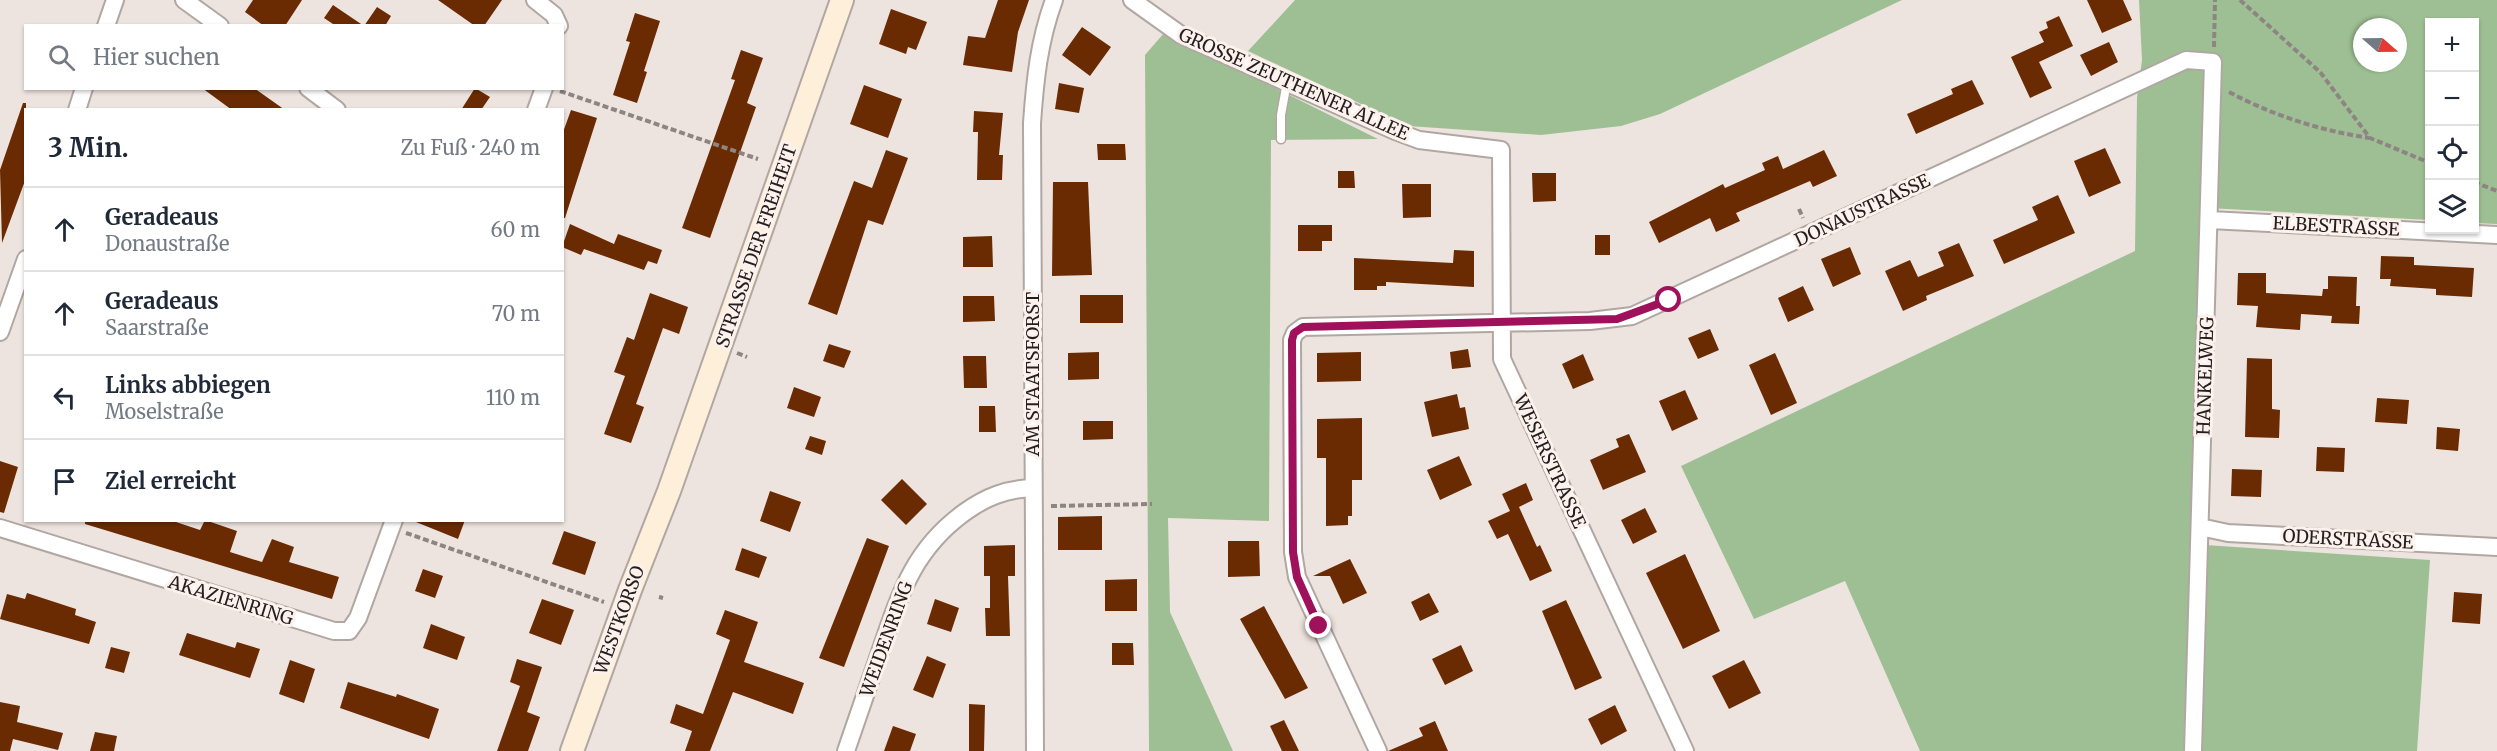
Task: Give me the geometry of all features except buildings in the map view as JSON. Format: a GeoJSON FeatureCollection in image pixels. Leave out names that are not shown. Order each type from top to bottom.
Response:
{"type":"FeatureCollection","features":[{"type":"Feature","properties":{"kind":"street"},"geometry":{"type":"LineString","coordinates":[[107,24],[114,0]]}},
{"type":"Feature","properties":{"kind":"street"},"geometry":{"type":"LineString","coordinates":[[184,0],[217,24]]}},
{"type":"Feature","properties":{"kind":"street"},"geometry":{"type":"LineString","coordinates":[[536,0],[554,15],[558,24]]}},
{"type":"Feature","properties":{"kind":"street","name":"STRASSE DER FREIHEIT"},"geometry":{"type":"LineString","coordinates":[[669,491],[842,0]]}},
{"type":"Feature","properties":{"kind":"street","name":"AM STAATSFORST"},"geometry":{"type":"LineString","coordinates":[[1035,751],[1032,123],[1036,63],[1044,28],[1054,0]]}},
{"type":"Feature","properties":{"kind":"street","name":"GROSSE ZEUTHENER ALLEE"},"geometry":{"type":"LineString","coordinates":[[1132,0],[1181,35],[1419,140],[1501,150]]}},
{"type":"Feature","properties":{"kind":"street","name":"DONAUSTRASSE"},"geometry":{"type":"LineString","coordinates":[[1378,751],[1297,577],[1293,552],[1292,340],[1294,333],[1303,327],[1590,321],[1632,316],[1770,255],[2135,82],[2186,60],[2213,62]]}},
{"type":"Feature","properties":{"kind":"street","name":"HANKELWEG"},"geometry":{"type":"LineString","coordinates":[[2193,751],[2213,62]]}},
{"type":"Feature","properties":{"kind":"street"},"geometry":{"type":"LineString","coordinates":[[78,108],[83,90]]}},
{"type":"Feature","properties":{"kind":"street"},"geometry":{"type":"LineString","coordinates":[[311,90],[334,108]]}},
{"type":"Feature","properties":{"kind":"street"},"geometry":{"type":"LineString","coordinates":[[537,108],[543,90]]}},
{"type":"Feature","properties":{"kind":"street","name":"WESERSTRASSE"},"geometry":{"type":"LineString","coordinates":[[1501,150],[1502,358],[1685,751]]}},
{"type":"Feature","properties":{"kind":"street","name":"ELBESTRASSE"},"geometry":{"type":"LineString","coordinates":[[2210,220],[2497,236]]}},
{"type":"Feature","properties":{"kind":"street"},"geometry":{"type":"LineString","coordinates":[[0,332],[24,270]]}},
{"type":"Feature","properties":{"kind":"street","name":"WEIDENRING"},"geometry":{"type":"LineString","coordinates":[[846,751],[901,591],[919,556],[944,527],[973,507],[994,495],[1012,489],[1033,488]]}},
{"type":"Feature","properties":{"kind":"street","name":"WESTKORSO"},"geometry":{"type":"LineString","coordinates":[[572,751],[630,590],[669,491]]}},
{"type":"Feature","properties":{"kind":"street","name":"AKAZIENRING"},"geometry":{"type":"LineString","coordinates":[[0,528],[334,631],[349,631],[358,618],[392,524]]}},
{"type":"Feature","properties":{"kind":"street","name":"ODERSTRASSE"},"geometry":{"type":"LineString","coordinates":[[2200,527],[2228,533],[2497,547]]}},
{"type":"Feature","properties":{"kind":"lane"},"geometry":{"type":"LineString","coordinates":[[1281,139],[1282,104],[1287,82]]}},
{"type":"Feature","properties":{"kind":"path"},"geometry":{"type":"LineString","coordinates":[[2213,62],[2216,0]]}},
{"type":"Feature","properties":{"kind":"path"},"geometry":{"type":"LineString","coordinates":[[2240,0],[2320,72],[2370,138]]}},
{"type":"Feature","properties":{"kind":"path"},"geometry":{"type":"LineString","coordinates":[[2213,83],[2274,114],[2333,132],[2370,138],[2425,162]]}},
{"type":"Feature","properties":{"kind":"path"},"geometry":{"type":"LineString","coordinates":[[560,90],[758,159]]}},
{"type":"Feature","properties":{"kind":"path"},"geometry":{"type":"LineString","coordinates":[[2479,184],[2497,191]]}},
{"type":"Feature","properties":{"kind":"path"},"geometry":{"type":"LineString","coordinates":[[1799,209],[1804,220]]}},
{"type":"Feature","properties":{"kind":"path"},"geometry":{"type":"LineString","coordinates":[[1033,506],[1152,504]]}},
{"type":"Feature","properties":{"kind":"path"},"geometry":{"type":"LineString","coordinates":[[392,524],[604,602]]}},
{"type":"Feature","properties":{"kind":"green space"},"geometry":{"type":"Polygon","coordinates":[[[1295,0],[1902,0],[1660,114],[1621,126],[1541,135],[1408,126],[1248,51],[1295,0]]]}},
{"type":"Feature","properties":{"kind":"green space"},"geometry":{"type":"Polygon","coordinates":[[[2139,0],[2497,0],[2497,224],[2479,223],[2479,18],[2425,18],[2425,220],[2208,208],[2190,544],[2430,560],[2417,751],[1920,751],[1845,581],[1754,619],[1681,466],[2135,251],[2137,98],[2142,60],[2139,0]]]}},
{"type":"Feature","properties":{"kind":"green space"},"geometry":{"type":"Polygon","coordinates":[[[1164,33],[1378,139],[1271,140],[1269,521],[1168,518],[1170,612],[1233,751],[1149,751],[1145,55],[1164,33]]]}},
{"type":"Feature","properties":{"kind":"route"},"geometry":{"type":"LineString","coordinates":[[1319,626],[1297,577],[1293,552],[1292,340],[1294,333],[1303,327],[1617,319],[1632,316],[1669,300]]}}]}
